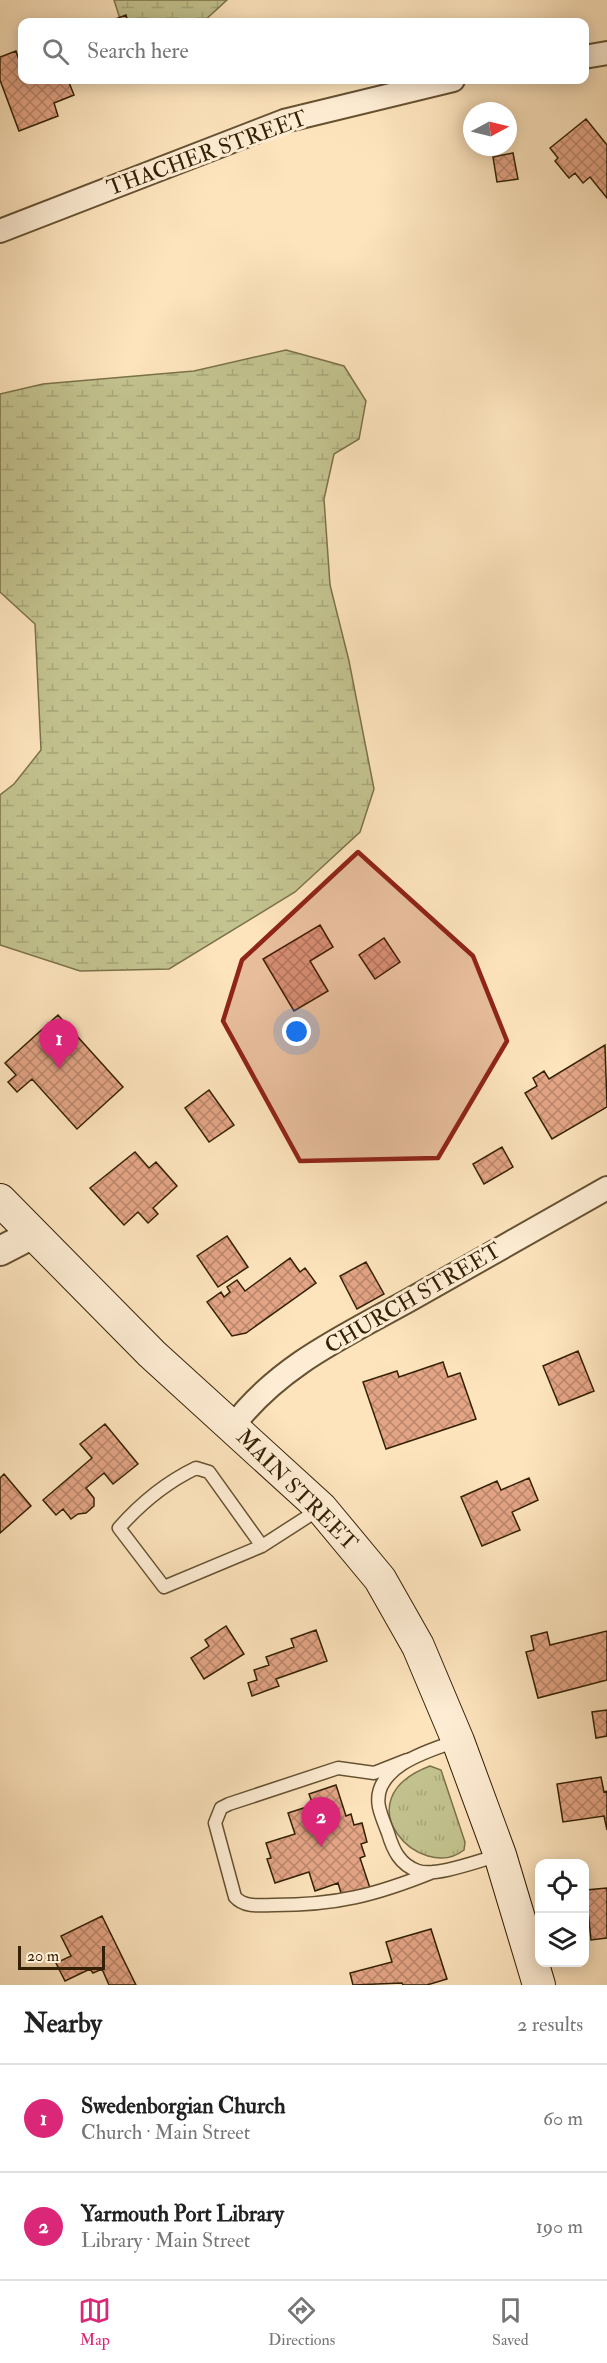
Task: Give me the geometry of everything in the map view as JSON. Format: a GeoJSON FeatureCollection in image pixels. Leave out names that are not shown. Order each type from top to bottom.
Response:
{"type":"FeatureCollection","features":[{"type":"Feature","properties":{"kind":"main road","name":"MAIN STREET"},"geometry":{"type":"LineString","coordinates":[[0,1200],[31,1235],[152,1354],[321,1508],[363,1557],[398,1606],[435,1682],[458,1741],[500,1855],[539,1985]]}},
{"type":"Feature","properties":{"kind":"street"},"geometry":{"type":"LineString","coordinates":[[589,56],[607,53]]}},
{"type":"Feature","properties":{"kind":"street","name":"THACHER STREET"},"geometry":{"type":"LineString","coordinates":[[0,231],[284,121],[437,84]]}},
{"type":"Feature","properties":{"kind":"street","name":"CHURCH STREET"},"geometry":{"type":"LineString","coordinates":[[233,1426],[265,1388],[312,1355],[607,1188]]}},
{"type":"Feature","properties":{"kind":"street"},"geometry":{"type":"LineString","coordinates":[[0,1251],[31,1235]]}},
{"type":"Feature","properties":{"kind":"lane"},"geometry":{"type":"LineString","coordinates":[[262,1546],[209,1472],[196,1467],[178,1476],[136,1508],[119,1528],[165,1587],[262,1546],[321,1508]]}},
{"type":"Feature","properties":{"kind":"lane"},"geometry":{"type":"LineString","coordinates":[[458,1741],[374,1773],[338,1768],[221,1808],[215,1823],[235,1897],[246,1905],[325,1904],[388,1890],[433,1872],[500,1855]]}},
{"type":"Feature","properties":{"kind":"lane"},"geometry":{"type":"LineString","coordinates":[[407,1760],[381,1788],[378,1805],[393,1850],[409,1866],[420,1871],[433,1872]]}},
{"type":"Feature","properties":{"kind":"highlighted area"},"geometry":{"type":"Polygon","coordinates":[[[358,852],[473,956],[507,1041],[438,1158],[300,1161],[223,1021],[242,960],[358,852]]]}},
{"type":"Feature","properties":{"kind":"green space"},"geometry":{"type":"Polygon","coordinates":[[[114,0],[227,0],[207,18],[120,18],[114,0]]]}},
{"type":"Feature","properties":{"kind":"green space"},"geometry":{"type":"Polygon","coordinates":[[[286,350],[344,366],[366,401],[359,439],[334,454],[324,499],[330,585],[349,661],[374,789],[360,832],[295,892],[169,969],[80,971],[0,945],[0,795],[14,784],[41,750],[35,624],[0,592],[0,394],[43,384],[194,371],[286,350]]]}},
{"type":"Feature","properties":{"kind":"green space"},"geometry":{"type":"Polygon","coordinates":[[[430,1766],[441,1770],[465,1842],[464,1850],[447,1858],[428,1856],[411,1847],[397,1834],[390,1816],[391,1798],[404,1781],[430,1766]]]}},
{"type":"Feature","properties":{"kind":"building"},"geometry":{"type":"Polygon","coordinates":[[[16,51],[18,84],[70,84],[74,95],[54,103],[58,116],[19,131],[0,80],[0,57],[16,51]]]}},
{"type":"Feature","properties":{"kind":"building"},"geometry":{"type":"Polygon","coordinates":[[[586,119],[607,145],[607,198],[590,177],[583,183],[575,173],[569,178],[555,161],[558,158],[550,148],[586,119]]]}},
{"type":"Feature","properties":{"kind":"building"},"geometry":{"type":"Polygon","coordinates":[[[514,156],[518,179],[497,182],[493,157],[514,156]]]}},
{"type":"Feature","properties":{"kind":"building"},"geometry":{"type":"Polygon","coordinates":[[[320,925],[333,947],[310,961],[328,991],[294,1011],[263,959],[320,925]]]}},
{"type":"Feature","properties":{"kind":"building"},"geometry":{"type":"Polygon","coordinates":[[[384,938],[400,962],[375,979],[359,955],[384,938]]]}},
{"type":"Feature","properties":{"kind":"building"},"geometry":{"type":"Polygon","coordinates":[[[58,1015],[123,1087],[77,1129],[32,1079],[17,1092],[8,1082],[16,1075],[5,1063],[58,1015]]]}},
{"type":"Feature","properties":{"kind":"building"},"geometry":{"type":"Polygon","coordinates":[[[605,1045],[607,1107],[552,1139],[525,1093],[537,1086],[533,1078],[544,1071],[549,1079],[605,1045]]]}},
{"type":"Feature","properties":{"kind":"building"},"geometry":{"type":"Polygon","coordinates":[[[209,1090],[234,1125],[209,1142],[185,1108],[209,1090]]]}},
{"type":"Feature","properties":{"kind":"building"},"geometry":{"type":"Polygon","coordinates":[[[502,1147],[513,1167],[484,1184],[473,1164],[502,1147]]]}},
{"type":"Feature","properties":{"kind":"building"},"geometry":{"type":"Polygon","coordinates":[[[135,1152],[149,1168],[156,1162],[177,1186],[153,1208],[158,1214],[148,1223],[138,1212],[124,1225],[90,1188],[135,1152]]]}},
{"type":"Feature","properties":{"kind":"building"},"geometry":{"type":"Polygon","coordinates":[[[227,1236],[248,1267],[218,1287],[197,1256],[227,1236]]]}},
{"type":"Feature","properties":{"kind":"building"},"geometry":{"type":"Polygon","coordinates":[[[290,1258],[300,1272],[305,1268],[316,1283],[246,1333],[232,1336],[207,1302],[221,1292],[224,1297],[230,1292],[227,1287],[237,1280],[245,1291],[290,1258]]]}},
{"type":"Feature","properties":{"kind":"building"},"geometry":{"type":"Polygon","coordinates":[[[366,1262],[384,1294],[357,1309],[340,1276],[366,1262]]]}},
{"type":"Feature","properties":{"kind":"building"},"geometry":{"type":"Polygon","coordinates":[[[578,1351],[594,1391],[559,1405],[543,1366],[578,1351]]]}},
{"type":"Feature","properties":{"kind":"building"},"geometry":{"type":"Polygon","coordinates":[[[443,1362],[448,1377],[460,1373],[476,1419],[386,1449],[363,1382],[397,1371],[399,1377],[443,1362]]]}},
{"type":"Feature","properties":{"kind":"building"},"geometry":{"type":"Polygon","coordinates":[[[105,1424],[138,1464],[113,1484],[104,1473],[86,1488],[94,1498],[94,1506],[86,1513],[78,1514],[71,1519],[63,1509],[56,1515],[43,1500],[92,1458],[80,1444],[105,1424]]]}},
{"type":"Feature","properties":{"kind":"building"},"geometry":{"type":"Polygon","coordinates":[[[4,1474],[31,1506],[0,1533],[0,1478],[4,1474]]]}},
{"type":"Feature","properties":{"kind":"building"},"geometry":{"type":"Polygon","coordinates":[[[529,1478],[538,1500],[512,1512],[520,1530],[482,1546],[461,1497],[497,1481],[501,1490],[529,1478]]]}},
{"type":"Feature","properties":{"kind":"building"},"geometry":{"type":"Polygon","coordinates":[[[226,1626],[244,1654],[204,1679],[191,1658],[209,1646],[205,1640],[226,1626]]]}},
{"type":"Feature","properties":{"kind":"building"},"geometry":{"type":"Polygon","coordinates":[[[316,1630],[327,1661],[276,1679],[279,1686],[252,1696],[248,1683],[257,1680],[254,1670],[269,1665],[266,1657],[294,1647],[291,1639],[316,1630]]]}},
{"type":"Feature","properties":{"kind":"building"},"geometry":{"type":"Polygon","coordinates":[[[607,1631],[607,1680],[538,1698],[526,1652],[534,1650],[531,1636],[547,1632],[550,1645],[607,1631]]]}},
{"type":"Feature","properties":{"kind":"building"},"geometry":{"type":"Polygon","coordinates":[[[607,1710],[607,1736],[596,1738],[592,1712],[607,1710]]]}},
{"type":"Feature","properties":{"kind":"building"},"geometry":{"type":"Polygon","coordinates":[[[601,1777],[604,1792],[607,1791],[607,1830],[604,1816],[563,1822],[557,1784],[601,1777]]]}},
{"type":"Feature","properties":{"kind":"building"},"geometry":{"type":"Polygon","coordinates":[[[336,1785],[346,1816],[351,1814],[354,1825],[362,1823],[367,1842],[361,1844],[365,1856],[360,1858],[370,1888],[342,1896],[338,1883],[315,1891],[309,1872],[275,1883],[267,1859],[271,1858],[266,1843],[295,1834],[288,1813],[313,1805],[309,1794],[336,1785]]]}},
{"type":"Feature","properties":{"kind":"building"},"geometry":{"type":"Polygon","coordinates":[[[607,1888],[607,1938],[591,1940],[589,1890],[607,1888]]]}},
{"type":"Feature","properties":{"kind":"building"},"geometry":{"type":"Polygon","coordinates":[[[102,1916],[136,1985],[109,1985],[102,1969],[93,1973],[90,1969],[65,1981],[56,1963],[71,1956],[61,1936],[102,1916]]]}},
{"type":"Feature","properties":{"kind":"building"},"geometry":{"type":"Polygon","coordinates":[[[431,1929],[447,1979],[427,1985],[403,1985],[402,1983],[353,1985],[350,1973],[392,1962],[386,1942],[431,1929]]]}},
{"type":"Feature","properties":{"kind":"place","name":"Swedenborgian Church"},"geometry":{"type":"Point","coordinates":[59,1069]}},
{"type":"Feature","properties":{"kind":"place","name":"Yarmouth Port Library"},"geometry":{"type":"Point","coordinates":[321,1847]}}]}
